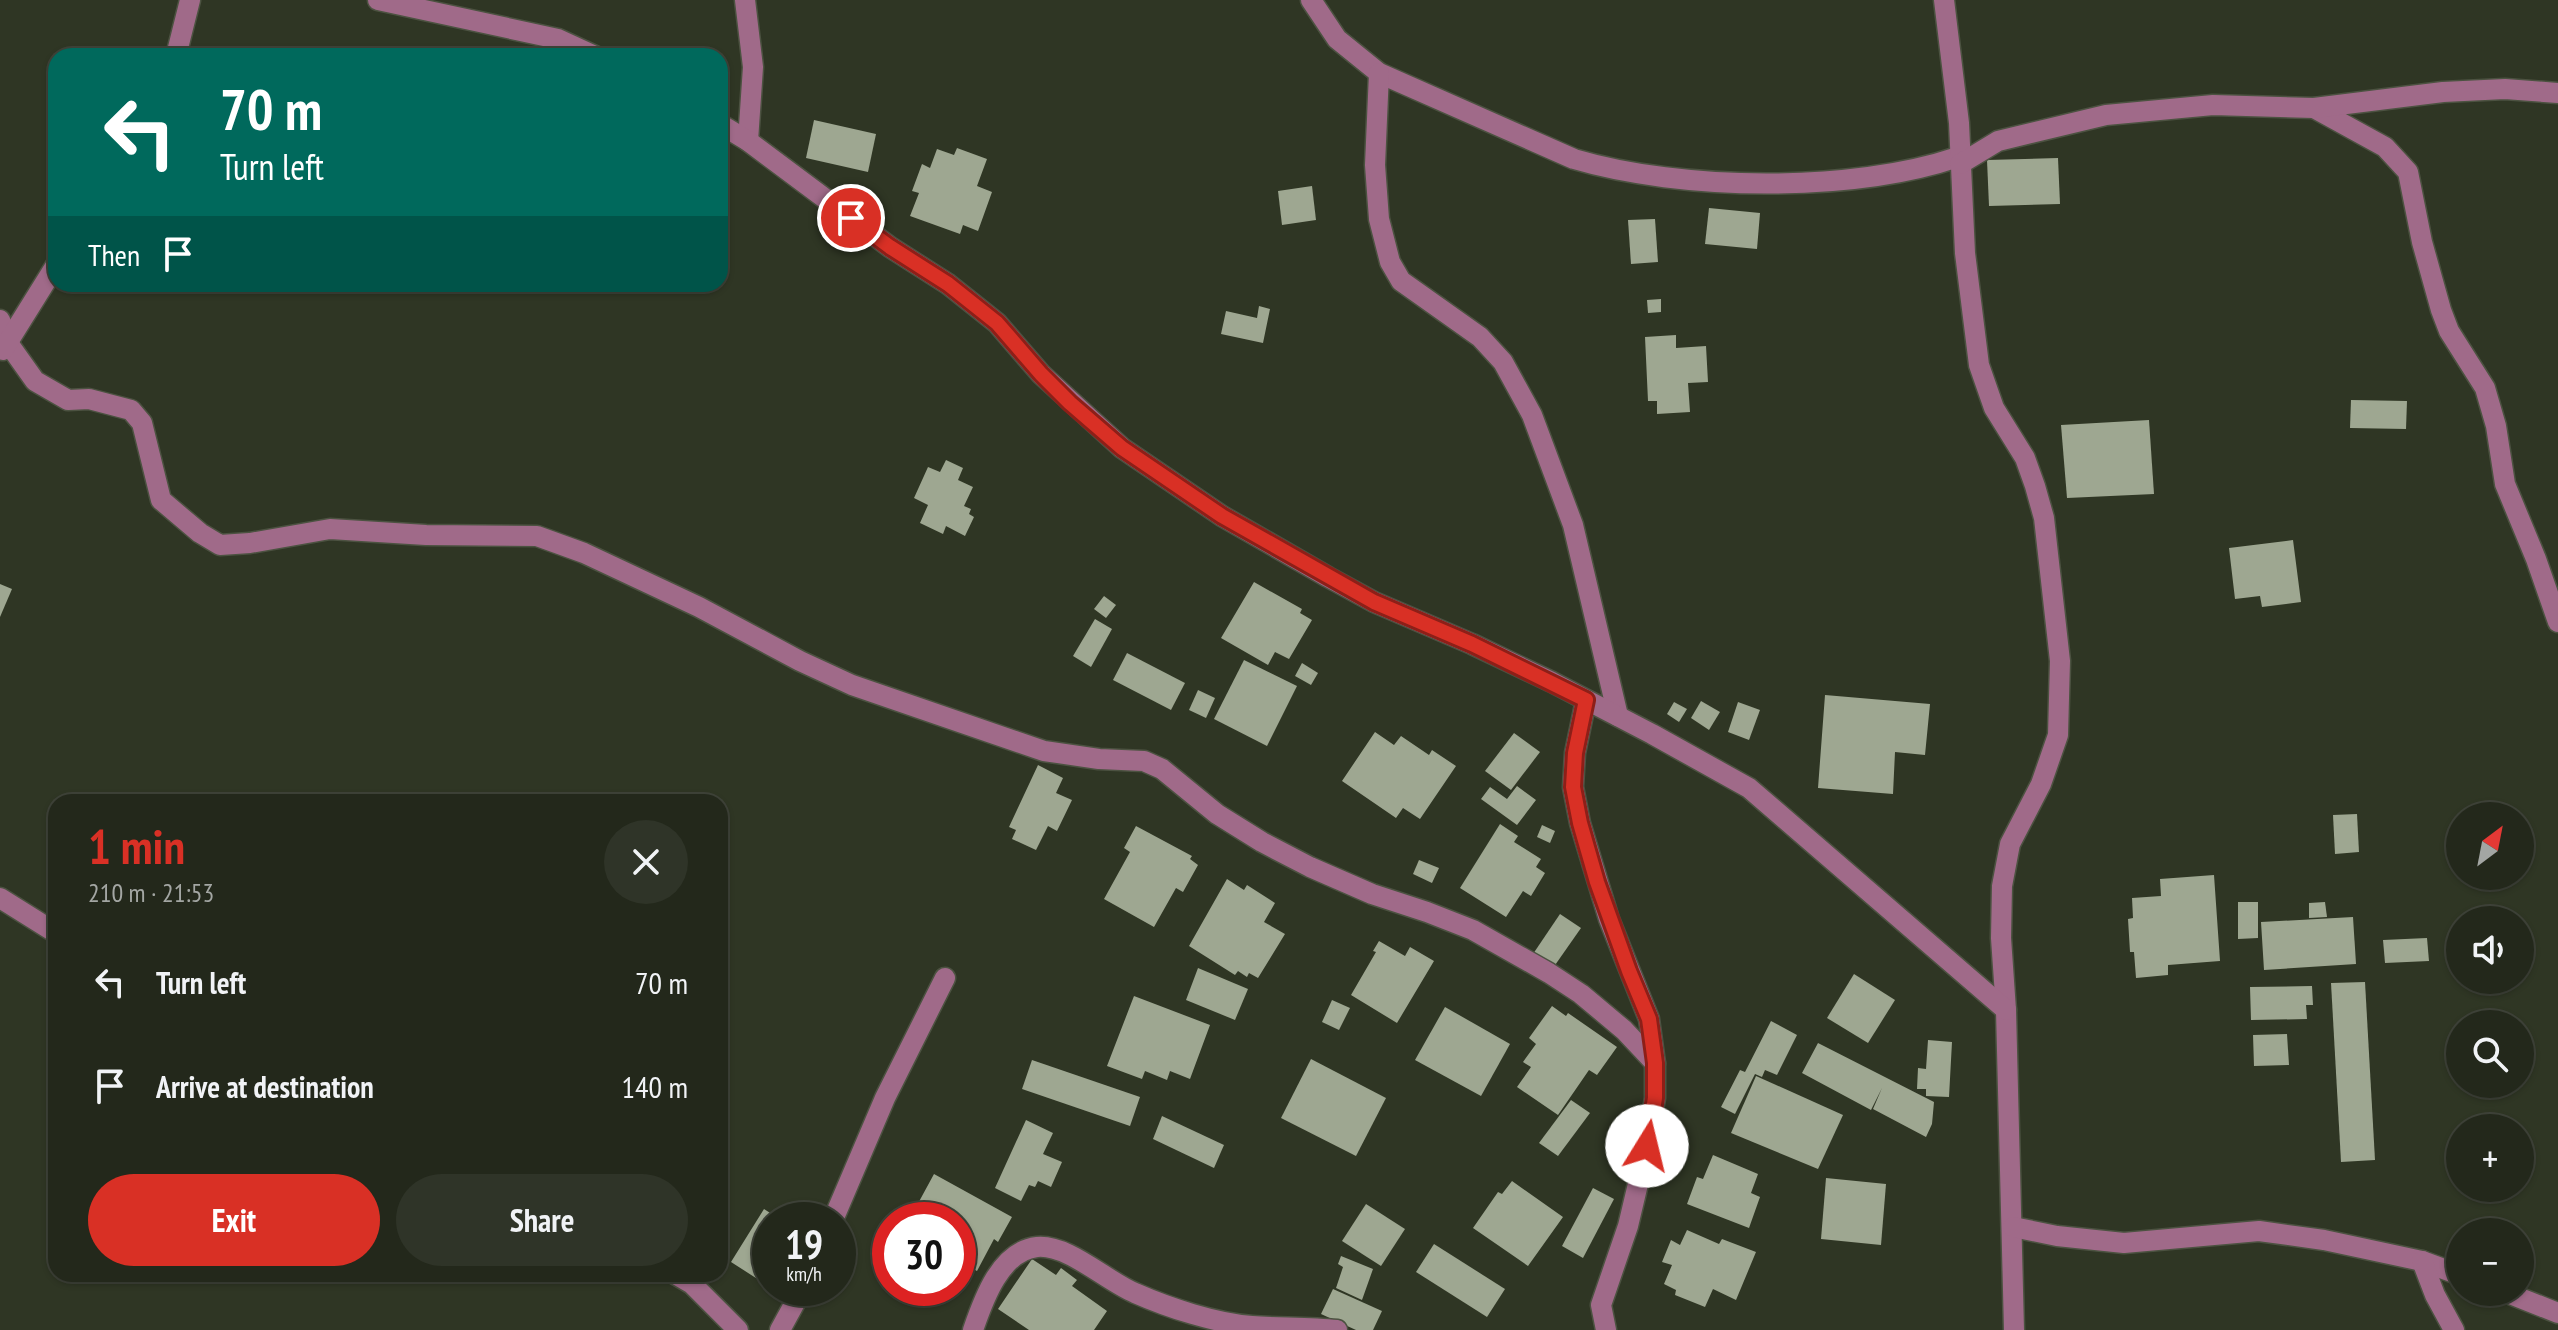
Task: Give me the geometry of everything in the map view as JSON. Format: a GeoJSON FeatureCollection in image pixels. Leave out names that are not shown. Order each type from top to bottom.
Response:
{"type":"FeatureCollection","features":[{"type":"Feature","properties":{"kind":"street"},"geometry":{"type":"LineString","coordinates":[[178,48],[190,0]]}},
{"type":"Feature","properties":{"kind":"street"},"geometry":{"type":"LineString","coordinates":[[378,0],[558,39],[578,48]]}},
{"type":"Feature","properties":{"kind":"street"},"geometry":{"type":"LineString","coordinates":[[745,0],[753,67],[748,141]]}},
{"type":"Feature","properties":{"kind":"street"},"geometry":{"type":"LineString","coordinates":[[1311,0],[1337,39],[1379,73],[1560,153],[1605,168],[1708,182],[1769,183],[1887,176],[1959,160],[1998,141],[2106,115],[2213,105],[2314,108],[2443,92],[2505,89],[2558,93]]}},
{"type":"Feature","properties":{"kind":"street"},"geometry":{"type":"LineString","coordinates":[[1944,0],[1959,123],[1965,253],[1979,365],[1994,408],[2025,458],[2044,518],[2060,661],[2058,735],[2041,784],[2010,844],[2002,886],[2001,938],[2006,1010],[2014,1330]]}},
{"type":"Feature","properties":{"kind":"street"},"geometry":{"type":"LineString","coordinates":[[1379,73],[1375,165],[1379,219],[1390,262],[1401,281],[1480,337],[1503,362],[1532,415],[1573,525],[1618,716]]}},
{"type":"Feature","properties":{"kind":"street"},"geometry":{"type":"LineString","coordinates":[[2314,108],[2385,147],[2408,172],[2422,242],[2441,310],[2449,331],[2485,388],[2496,426],[2505,484],[2558,622]]}},
{"type":"Feature","properties":{"kind":"street"},"geometry":{"type":"LineString","coordinates":[[728,129],[890,247],[948,284],[997,323],[1041,374],[1122,448],[1222,516],[1374,602],[1472,644],[1586,700],[1749,788],[2006,1010]]}},
{"type":"Feature","properties":{"kind":"street"},"geometry":{"type":"LineString","coordinates":[[4,349],[48,278]]}},
{"type":"Feature","properties":{"kind":"street"},"geometry":{"type":"LineString","coordinates":[[0,320],[4,349],[35,381],[68,400],[89,399],[131,410],[142,423],[161,500],[200,533],[220,545],[330,529],[426,535],[522,535],[537,536],[560,544],[650,583],[852,685],[1044,751],[1099,759],[1144,761],[1162,769],[1217,814],[1274,848],[1372,894],[1473,930],[1549,973],[1581,994],[1624,1030],[1655,1063]]}},
{"type":"Feature","properties":{"kind":"street"},"geometry":{"type":"LineString","coordinates":[[1586,700],[1575,753],[1573,787],[1580,823],[1609,919],[1649,1019],[1655,1063],[1655,1098],[1647,1146],[1628,1226],[1601,1305],[1606,1330]]}},
{"type":"Feature","properties":{"kind":"street"},"geometry":{"type":"LineString","coordinates":[[0,898],[48,928]]}},
{"type":"Feature","properties":{"kind":"street"},"geometry":{"type":"LineString","coordinates":[[841,1202],[885,1098],[945,978]]}},
{"type":"Feature","properties":{"kind":"street"},"geometry":{"type":"LineString","coordinates":[[2013,1227],[2057,1236],[2124,1243],[2259,1231],[2324,1240],[2422,1261],[2446,1270]]}},
{"type":"Feature","properties":{"kind":"street"},"geometry":{"type":"LineString","coordinates":[[973,1330],[983,1304],[1008,1261],[1038,1247],[1056,1248],[1134,1293],[1194,1314],[1250,1326],[1337,1330]]}},
{"type":"Feature","properties":{"kind":"street"},"geometry":{"type":"LineString","coordinates":[[2422,1261],[2435,1295],[2454,1330]]}},
{"type":"Feature","properties":{"kind":"street"},"geometry":{"type":"LineString","coordinates":[[689,1282],[738,1330]]}},
{"type":"Feature","properties":{"kind":"street"},"geometry":{"type":"LineString","coordinates":[[2534,1303],[2558,1313]]}},
{"type":"Feature","properties":{"kind":"street"},"geometry":{"type":"LineString","coordinates":[[780,1330],[793,1306]]}},
{"type":"Feature","properties":{"kind":"building"},"geometry":{"type":"Polygon","coordinates":[[[814,120],[876,134],[868,172],[806,158],[814,120]]]}},
{"type":"Feature","properties":{"kind":"building"},"geometry":{"type":"Polygon","coordinates":[[[957,148],[987,159],[977,186],[992,192],[978,231],[963,225],[960,234],[910,216],[919,193],[912,191],[922,164],[930,168],[937,149],[954,155],[957,148]]]}},
{"type":"Feature","properties":{"kind":"building"},"geometry":{"type":"Polygon","coordinates":[[[2058,158],[2060,204],[1989,206],[1987,160],[2058,158]]]}},
{"type":"Feature","properties":{"kind":"building"},"geometry":{"type":"Polygon","coordinates":[[[1312,186],[1316,220],[1282,225],[1278,191],[1312,186]]]}},
{"type":"Feature","properties":{"kind":"building"},"geometry":{"type":"Polygon","coordinates":[[[1709,208],[1760,213],[1757,249],[1705,244],[1709,208]]]}},
{"type":"Feature","properties":{"kind":"building"},"geometry":{"type":"Polygon","coordinates":[[[1655,219],[1658,262],[1631,264],[1628,220],[1655,219]]]}},
{"type":"Feature","properties":{"kind":"building"},"geometry":{"type":"Polygon","coordinates":[[[1661,299],[1661,312],[1648,313],[1647,300],[1661,299]]]}},
{"type":"Feature","properties":{"kind":"building"},"geometry":{"type":"Polygon","coordinates":[[[1259,306],[1270,309],[1263,343],[1221,334],[1226,311],[1257,318],[1259,306]]]}},
{"type":"Feature","properties":{"kind":"building"},"geometry":{"type":"Polygon","coordinates":[[[1676,335],[1676,348],[1706,346],[1708,382],[1688,383],[1690,412],[1657,414],[1657,401],[1648,401],[1645,337],[1676,335]]]}},
{"type":"Feature","properties":{"kind":"building"},"geometry":{"type":"Polygon","coordinates":[[[2351,400],[2407,401],[2406,429],[2350,428],[2351,400]]]}},
{"type":"Feature","properties":{"kind":"building"},"geometry":{"type":"Polygon","coordinates":[[[2149,420],[2154,494],[2067,498],[2061,425],[2149,420]]]}},
{"type":"Feature","properties":{"kind":"building"},"geometry":{"type":"Polygon","coordinates":[[[946,460],[963,468],[958,480],[973,487],[964,506],[971,509],[969,514],[974,517],[965,536],[946,526],[943,534],[920,523],[928,505],[914,498],[928,467],[940,472],[946,460]]]}},
{"type":"Feature","properties":{"kind":"building"},"geometry":{"type":"Polygon","coordinates":[[[2293,540],[2301,602],[2262,607],[2260,596],[2235,599],[2229,548],[2293,540]]]}},
{"type":"Feature","properties":{"kind":"building"},"geometry":{"type":"Polygon","coordinates":[[[1254,582],[1302,609],[1300,613],[1312,620],[1289,659],[1275,652],[1268,665],[1221,638],[1254,582]]]}},
{"type":"Feature","properties":{"kind":"building"},"geometry":{"type":"Polygon","coordinates":[[[0,584],[12,589],[0,617],[0,584]]]}},
{"type":"Feature","properties":{"kind":"building"},"geometry":{"type":"Polygon","coordinates":[[[1104,596],[1116,605],[1106,618],[1094,609],[1104,596]]]}},
{"type":"Feature","properties":{"kind":"building"},"geometry":{"type":"Polygon","coordinates":[[[1095,619],[1112,629],[1091,667],[1073,656],[1095,619]]]}},
{"type":"Feature","properties":{"kind":"building"},"geometry":{"type":"Polygon","coordinates":[[[1127,653],[1185,683],[1171,710],[1113,680],[1127,653]]]}},
{"type":"Feature","properties":{"kind":"building"},"geometry":{"type":"Polygon","coordinates":[[[1244,660],[1297,686],[1267,746],[1214,719],[1244,660]]]}},
{"type":"Feature","properties":{"kind":"building"},"geometry":{"type":"Polygon","coordinates":[[[1302,663],[1318,673],[1311,685],[1295,676],[1302,663]]]}},
{"type":"Feature","properties":{"kind":"building"},"geometry":{"type":"Polygon","coordinates":[[[1198,690],[1215,698],[1206,718],[1189,710],[1198,690]]]}},
{"type":"Feature","properties":{"kind":"building"},"geometry":{"type":"Polygon","coordinates":[[[1825,695],[1930,704],[1925,755],[1895,752],[1893,794],[1818,788],[1825,695]]]}},
{"type":"Feature","properties":{"kind":"building"},"geometry":{"type":"Polygon","coordinates":[[[1701,701],[1720,712],[1709,730],[1691,718],[1701,701]]]}},
{"type":"Feature","properties":{"kind":"building"},"geometry":{"type":"Polygon","coordinates":[[[1674,702],[1687,709],[1679,722],[1667,714],[1674,702]]]}},
{"type":"Feature","properties":{"kind":"building"},"geometry":{"type":"Polygon","coordinates":[[[1738,702],[1760,710],[1749,740],[1728,732],[1738,702]]]}},
{"type":"Feature","properties":{"kind":"building"},"geometry":{"type":"Polygon","coordinates":[[[1375,732],[1394,745],[1401,736],[1429,755],[1432,750],[1456,766],[1420,819],[1403,808],[1396,818],[1342,781],[1375,732]]]}},
{"type":"Feature","properties":{"kind":"building"},"geometry":{"type":"Polygon","coordinates":[[[1514,733],[1540,752],[1511,790],[1485,771],[1514,733]]]}},
{"type":"Feature","properties":{"kind":"building"},"geometry":{"type":"Polygon","coordinates":[[[1038,765],[1063,778],[1056,793],[1072,800],[1057,831],[1048,826],[1036,850],[1012,839],[1016,830],[1009,827],[1038,765]]]}},
{"type":"Feature","properties":{"kind":"building"},"geometry":{"type":"Polygon","coordinates":[[[1517,786],[1536,800],[1517,825],[1481,799],[1490,787],[1507,799],[1517,786]]]}},
{"type":"Feature","properties":{"kind":"building"},"geometry":{"type":"Polygon","coordinates":[[[2357,814],[2359,852],[2335,854],[2333,815],[2357,814]]]}},
{"type":"Feature","properties":{"kind":"building"},"geometry":{"type":"Polygon","coordinates":[[[1500,824],[1518,836],[1514,842],[1541,859],[1536,867],[1545,873],[1531,896],[1523,891],[1506,917],[1460,888],[1500,824]]]}},
{"type":"Feature","properties":{"kind":"building"},"geometry":{"type":"Polygon","coordinates":[[[1542,825],[1555,831],[1550,843],[1537,837],[1542,825]]]}},
{"type":"Feature","properties":{"kind":"building"},"geometry":{"type":"Polygon","coordinates":[[[1136,826],[1192,856],[1190,859],[1198,865],[1183,892],[1176,888],[1154,927],[1104,899],[1130,852],[1124,848],[1136,826]]]}},
{"type":"Feature","properties":{"kind":"building"},"geometry":{"type":"Polygon","coordinates":[[[1419,860],[1439,868],[1432,883],[1413,874],[1419,860]]]}},
{"type":"Feature","properties":{"kind":"building"},"geometry":{"type":"Polygon","coordinates":[[[2214,875],[2220,961],[2168,965],[2168,975],[2136,978],[2134,952],[2130,952],[2128,919],[2133,918],[2132,898],[2161,896],[2160,879],[2214,875]]]}},
{"type":"Feature","properties":{"kind":"building"},"geometry":{"type":"Polygon","coordinates":[[[1227,879],[1244,890],[1247,885],[1275,903],[1264,922],[1285,934],[1258,978],[1249,973],[1247,977],[1238,971],[1235,975],[1189,946],[1227,879]]]}},
{"type":"Feature","properties":{"kind":"building"},"geometry":{"type":"Polygon","coordinates":[[[2238,902],[2258,902],[2258,938],[2238,939],[2238,902]]]}},
{"type":"Feature","properties":{"kind":"building"},"geometry":{"type":"Polygon","coordinates":[[[2325,902],[2327,917],[2309,918],[2309,903],[2325,902]]]}},
{"type":"Feature","properties":{"kind":"building"},"geometry":{"type":"Polygon","coordinates":[[[1560,914],[1581,928],[1553,968],[1533,954],[1560,914]]]}},
{"type":"Feature","properties":{"kind":"building"},"geometry":{"type":"Polygon","coordinates":[[[2353,917],[2356,964],[2264,970],[2261,922],[2353,917]]]}},
{"type":"Feature","properties":{"kind":"building"},"geometry":{"type":"Polygon","coordinates":[[[2427,938],[2429,961],[2385,963],[2383,940],[2427,938]]]}},
{"type":"Feature","properties":{"kind":"building"},"geometry":{"type":"Polygon","coordinates":[[[1379,941],[1405,956],[1410,947],[1434,961],[1397,1023],[1351,995],[1376,952],[1373,951],[1379,941]]]}},
{"type":"Feature","properties":{"kind":"building"},"geometry":{"type":"Polygon","coordinates":[[[1198,968],[1248,989],[1235,1020],[1186,1000],[1198,968]]]}},
{"type":"Feature","properties":{"kind":"building"},"geometry":{"type":"Polygon","coordinates":[[[1854,974],[1895,1000],[1868,1043],[1827,1018],[1854,974]]]}},
{"type":"Feature","properties":{"kind":"building"},"geometry":{"type":"Polygon","coordinates":[[[2365,982],[2375,1160],[2341,1162],[2331,983],[2365,982]]]}},
{"type":"Feature","properties":{"kind":"building"},"geometry":{"type":"Polygon","coordinates":[[[2312,986],[2313,1005],[2306,1005],[2307,1019],[2251,1020],[2250,987],[2312,986]]]}},
{"type":"Feature","properties":{"kind":"building"},"geometry":{"type":"Polygon","coordinates":[[[1134,996],[1210,1025],[1190,1079],[1170,1071],[1167,1080],[1145,1071],[1142,1079],[1107,1066],[1134,996]]]}},
{"type":"Feature","properties":{"kind":"building"},"geometry":{"type":"Polygon","coordinates":[[[1332,1000],[1350,1008],[1339,1030],[1322,1022],[1332,1000]]]}},
{"type":"Feature","properties":{"kind":"building"},"geometry":{"type":"Polygon","coordinates":[[[1552,1006],[1566,1016],[1568,1013],[1617,1047],[1597,1075],[1589,1070],[1558,1115],[1517,1087],[1531,1067],[1523,1062],[1536,1044],[1529,1038],[1552,1006]]]}},
{"type":"Feature","properties":{"kind":"building"},"geometry":{"type":"Polygon","coordinates":[[[1445,1007],[1510,1044],[1481,1096],[1415,1060],[1445,1007]]]}},
{"type":"Feature","properties":{"kind":"building"},"geometry":{"type":"Polygon","coordinates":[[[1771,1021],[1797,1035],[1777,1075],[1765,1070],[1762,1077],[1755,1074],[1735,1114],[1721,1107],[1740,1070],[1745,1072],[1771,1021]]]}},
{"type":"Feature","properties":{"kind":"building"},"geometry":{"type":"Polygon","coordinates":[[[2287,1034],[2289,1065],[2254,1066],[2253,1035],[2287,1034]]]}},
{"type":"Feature","properties":{"kind":"building"},"geometry":{"type":"Polygon","coordinates":[[[1928,1040],[1952,1042],[1949,1097],[1926,1096],[1926,1089],[1917,1089],[1918,1068],[1926,1069],[1928,1040]]]}},
{"type":"Feature","properties":{"kind":"building"},"geometry":{"type":"Polygon","coordinates":[[[1818,1043],[1934,1102],[1932,1124],[1926,1137],[1873,1109],[1882,1088],[1871,1110],[1802,1073],[1818,1043]]]}},
{"type":"Feature","properties":{"kind":"building"},"geometry":{"type":"Polygon","coordinates":[[[1311,1059],[1386,1098],[1356,1156],[1281,1118],[1311,1059]]]}},
{"type":"Feature","properties":{"kind":"building"},"geometry":{"type":"Polygon","coordinates":[[[1032,1060],[1140,1097],[1130,1126],[1022,1089],[1032,1060]]]}},
{"type":"Feature","properties":{"kind":"building"},"geometry":{"type":"Polygon","coordinates":[[[1756,1076],[1843,1115],[1818,1169],[1731,1133],[1756,1076]]]}},
{"type":"Feature","properties":{"kind":"building"},"geometry":{"type":"Polygon","coordinates":[[[1571,1100],[1590,1113],[1558,1156],[1539,1143],[1571,1100]]]}},
{"type":"Feature","properties":{"kind":"building"},"geometry":{"type":"Polygon","coordinates":[[[1162,1116],[1224,1145],[1214,1168],[1153,1139],[1162,1116]]]}},
{"type":"Feature","properties":{"kind":"building"},"geometry":{"type":"Polygon","coordinates":[[[1026,1120],[1053,1133],[1043,1154],[1062,1162],[1051,1187],[1038,1181],[1035,1187],[1029,1185],[1021,1201],[995,1188],[1026,1120]]]}},
{"type":"Feature","properties":{"kind":"building"},"geometry":{"type":"Polygon","coordinates":[[[1713,1155],[1758,1174],[1751,1193],[1760,1197],[1749,1228],[1687,1204],[1697,1177],[1703,1179],[1713,1155]]]}},
{"type":"Feature","properties":{"kind":"building"},"geometry":{"type":"Polygon","coordinates":[[[934,1174],[1012,1217],[998,1242],[994,1239],[977,1271],[976,1202],[919,1202],[934,1174]]]}},
{"type":"Feature","properties":{"kind":"building"},"geometry":{"type":"Polygon","coordinates":[[[1826,1178],[1886,1184],[1881,1245],[1821,1239],[1826,1178]]]}},
{"type":"Feature","properties":{"kind":"building"},"geometry":{"type":"Polygon","coordinates":[[[1512,1181],[1563,1217],[1528,1266],[1473,1228],[1498,1192],[1502,1194],[1512,1181]]]}},
{"type":"Feature","properties":{"kind":"building"},"geometry":{"type":"Polygon","coordinates":[[[1593,1188],[1614,1199],[1583,1258],[1562,1246],[1593,1188]]]}},
{"type":"Feature","properties":{"kind":"building"},"geometry":{"type":"Polygon","coordinates":[[[1366,1204],[1405,1229],[1381,1266],[1342,1241],[1366,1204]]]}},
{"type":"Feature","properties":{"kind":"building"},"geometry":{"type":"Polygon","coordinates":[[[752,1228],[752,1275],[731,1262],[752,1228]]]}},
{"type":"Feature","properties":{"kind":"building"},"geometry":{"type":"Polygon","coordinates":[[[1687,1230],[1719,1244],[1722,1239],[1756,1252],[1736,1300],[1713,1289],[1705,1307],[1675,1295],[1676,1290],[1664,1284],[1672,1265],[1662,1262],[1671,1240],[1680,1245],[1687,1230]]]}},
{"type":"Feature","properties":{"kind":"building"},"geometry":{"type":"Polygon","coordinates":[[[1434,1244],[1505,1289],[1487,1317],[1416,1272],[1434,1244]]]}},
{"type":"Feature","properties":{"kind":"building"},"geometry":{"type":"Polygon","coordinates":[[[1341,1256],[1373,1269],[1362,1300],[1336,1288],[1343,1267],[1338,1264],[1341,1256]]]}},
{"type":"Feature","properties":{"kind":"building"},"geometry":{"type":"Polygon","coordinates":[[[1032,1259],[1056,1275],[1061,1268],[1077,1280],[1072,1286],[1107,1311],[1094,1330],[1029,1330],[998,1309],[1032,1259]]]}},
{"type":"Feature","properties":{"kind":"building"},"geometry":{"type":"Polygon","coordinates":[[[1333,1289],[1382,1311],[1373,1330],[1356,1330],[1321,1314],[1333,1289]]]}},
{"type":"Feature","properties":{"kind":"route"},"geometry":{"type":"LineString","coordinates":[[851,218],[948,284],[997,323],[1070,403],[1122,448],[1222,516],[1374,602],[1472,644],[1586,700],[1575,753],[1573,787],[1597,882],[1653,1036],[1655,1098],[1647,1146]]}}]}
